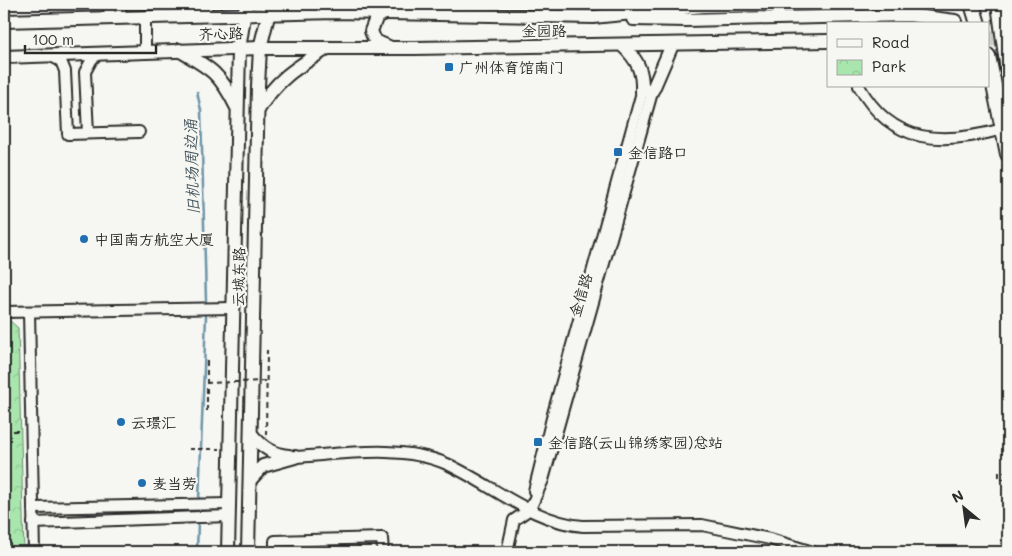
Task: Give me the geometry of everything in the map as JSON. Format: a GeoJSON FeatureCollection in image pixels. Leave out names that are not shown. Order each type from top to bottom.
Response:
{"type":"FeatureCollection","features":[{"type":"Feature","properties":{"kind":"highway"},"geometry":{"type":"LineString","coordinates":[[999,4],[1008,70]]}},
{"type":"Feature","properties":{"kind":"highway"},"geometry":{"type":"LineString","coordinates":[[973,5],[977,22]]}},
{"type":"Feature","properties":{"kind":"highway"},"geometry":{"type":"LineString","coordinates":[[990,65],[1008,154]]}},
{"type":"Feature","properties":{"kind":"main road"},"geometry":{"type":"LineString","coordinates":[[187,16],[207,4]]}},
{"type":"Feature","properties":{"kind":"main road"},"geometry":{"type":"LineString","coordinates":[[318,4],[335,12]]}},
{"type":"Feature","properties":{"kind":"main road","name":"金园路"},"geometry":{"type":"LineString","coordinates":[[246,9],[271,8],[335,12],[546,10],[594,17],[703,6],[815,4]]}},
{"type":"Feature","properties":{"kind":"main road","name":"云城东路"},"geometry":{"type":"LineString","coordinates":[[248,552],[252,434],[257,112],[260,48],[271,8]]}},
{"type":"Feature","properties":{"kind":"main road","name":"齐心路"},"geometry":{"type":"LineString","coordinates":[[4,21],[187,16],[246,9]]}},
{"type":"Feature","properties":{"kind":"main road","name":"云城东路"},"geometry":{"type":"LineString","coordinates":[[228,552],[232,376],[227,308],[236,160],[239,49],[246,9]]}},
{"type":"Feature","properties":{"kind":"main road"},"geometry":{"type":"LineString","coordinates":[[388,12],[378,16],[371,31],[375,41],[381,45],[393,48]]}},
{"type":"Feature","properties":{"kind":"main road"},"geometry":{"type":"LineString","coordinates":[[594,17],[686,20],[909,15],[955,21]]}},
{"type":"Feature","properties":{"kind":"main road","name":"金园路"},"geometry":{"type":"LineString","coordinates":[[260,48],[623,46],[827,41]]}},
{"type":"Feature","properties":{"kind":"main road"},"geometry":{"type":"LineString","coordinates":[[647,90],[672,45]]}},
{"type":"Feature","properties":{"kind":"main road"},"geometry":{"type":"LineString","coordinates":[[623,46],[641,68],[647,90]]}},
{"type":"Feature","properties":{"kind":"main road","name":"齐心路"},"geometry":{"type":"LineString","coordinates":[[4,57],[260,48]]}},
{"type":"Feature","properties":{"kind":"main road"},"geometry":{"type":"LineString","coordinates":[[257,112],[276,84],[289,73],[326,49]]}},
{"type":"Feature","properties":{"kind":"main road"},"geometry":{"type":"LineString","coordinates":[[179,50],[216,73],[227,88],[237,109]]}},
{"type":"Feature","properties":{"kind":"main road"},"geometry":{"type":"LineString","coordinates":[[236,160],[256,161]]}},
{"type":"Feature","properties":{"kind":"main road"},"geometry":{"type":"LineString","coordinates":[[232,376],[252,375]]}},
{"type":"Feature","properties":{"kind":"main road"},"geometry":{"type":"LineString","coordinates":[[252,434],[274,453],[295,457]]}},
{"type":"Feature","properties":{"kind":"main road"},"geometry":{"type":"LineString","coordinates":[[250,480],[263,466],[295,457]]}},
{"type":"Feature","properties":{"kind":"street"},"geometry":{"type":"LineString","coordinates":[[109,4],[115,18]]}},
{"type":"Feature","properties":{"kind":"street"},"geometry":{"type":"LineString","coordinates":[[114,4],[115,18]]}},
{"type":"Feature","properties":{"kind":"street"},"geometry":{"type":"LineString","coordinates":[[115,18],[120,4]]}},
{"type":"Feature","properties":{"kind":"street"},"geometry":{"type":"LineString","coordinates":[[145,18],[145,52]]}},
{"type":"Feature","properties":{"kind":"street"},"geometry":{"type":"LineString","coordinates":[[88,133],[85,72],[92,59],[100,54]]}},
{"type":"Feature","properties":{"kind":"street"},"geometry":{"type":"LineString","coordinates":[[51,56],[61,61],[65,71],[68,134],[140,132]]}},
{"type":"Feature","properties":{"kind":"street"},"geometry":{"type":"LineString","coordinates":[[860,88],[866,99],[881,114],[898,128],[914,135],[937,139],[968,139],[1003,129]]}},
{"type":"Feature","properties":{"kind":"street","name":"金信路"},"geometry":{"type":"LineString","coordinates":[[530,509],[554,410],[647,90]]}},
{"type":"Feature","properties":{"kind":"street"},"geometry":{"type":"LineString","coordinates":[[4,312],[227,308]]}},
{"type":"Feature","properties":{"kind":"street"},"geometry":{"type":"LineString","coordinates":[[29,312],[34,552]]}},
{"type":"Feature","properties":{"kind":"street"},"geometry":{"type":"LineString","coordinates":[[295,457],[372,453],[426,457],[447,464],[530,509],[574,525],[685,524],[725,528],[813,552]]}},
{"type":"Feature","properties":{"kind":"street"},"geometry":{"type":"LineString","coordinates":[[33,508],[229,510]]}},
{"type":"Feature","properties":{"kind":"street"},"geometry":{"type":"LineString","coordinates":[[507,552],[514,520],[530,509]]}},
{"type":"Feature","properties":{"kind":"street"},"geometry":{"type":"LineString","coordinates":[[34,523],[229,510]]}},
{"type":"Feature","properties":{"kind":"street"},"geometry":{"type":"LineString","coordinates":[[275,552],[275,541],[382,538],[382,552]]}},
{"type":"Feature","properties":{"kind":"path"},"geometry":{"type":"LineString","coordinates":[[266,438],[267,350]]}},
{"type":"Feature","properties":{"kind":"path"},"geometry":{"type":"LineString","coordinates":[[207,361],[207,411]]}},
{"type":"Feature","properties":{"kind":"path"},"geometry":{"type":"LineString","coordinates":[[206,383],[266,381]]}},
{"type":"Feature","properties":{"kind":"path"},"geometry":{"type":"LineString","coordinates":[[4,431],[24,431]]}},
{"type":"Feature","properties":{"kind":"path"},"geometry":{"type":"LineString","coordinates":[[4,441],[8,552]]}},
{"type":"Feature","properties":{"kind":"path"},"geometry":{"type":"LineString","coordinates":[[190,449],[230,449]]}},
{"type":"Feature","properties":{"kind":"path"},"geometry":{"type":"LineString","coordinates":[[1008,472],[999,472],[999,479],[1008,479]]}},
{"type":"Feature","properties":{"kind":"green space"},"geometry":{"type":"Polygon","coordinates":[[[10,321],[18,328],[24,552],[4,552],[4,322],[10,321]]]}},
{"type":"Feature","properties":{"kind":"waterway","name":"旧机场周边涌"},"geometry":{"type":"LineString","coordinates":[[197,92],[201,110],[206,301]]}},
{"type":"Feature","properties":{"kind":"waterway","name":"旧机场周边涌"},"geometry":{"type":"LineString","coordinates":[[199,500],[206,316]]}},
{"type":"Feature","properties":{"kind":"waterway","name":"旧机场周边涌"},"geometry":{"type":"LineString","coordinates":[[197,552],[198,522]]}},
{"type":"Feature","properties":{"kind":"tunnel"},"geometry":{"type":"LineString","coordinates":[[990,37],[1008,53]]}},
{"type":"Feature","properties":{"kind":"place","name":"广州体育馆南门"},"geometry":{"type":"Point","coordinates":[449,67]}},
{"type":"Feature","properties":{"kind":"place","name":"金信路口"},"geometry":{"type":"Point","coordinates":[618,152]}},
{"type":"Feature","properties":{"kind":"place","name":"中国南方航空大厦"},"geometry":{"type":"Point","coordinates":[84,239]}},
{"type":"Feature","properties":{"kind":"place","name":"云璟汇"},"geometry":{"type":"Point","coordinates":[121,422]}},
{"type":"Feature","properties":{"kind":"place","name":"金信路(云山锦绣家园)总站"},"geometry":{"type":"Point","coordinates":[538,442]}},
{"type":"Feature","properties":{"kind":"place","name":"麦当劳"},"geometry":{"type":"Point","coordinates":[142,483]}}]}
